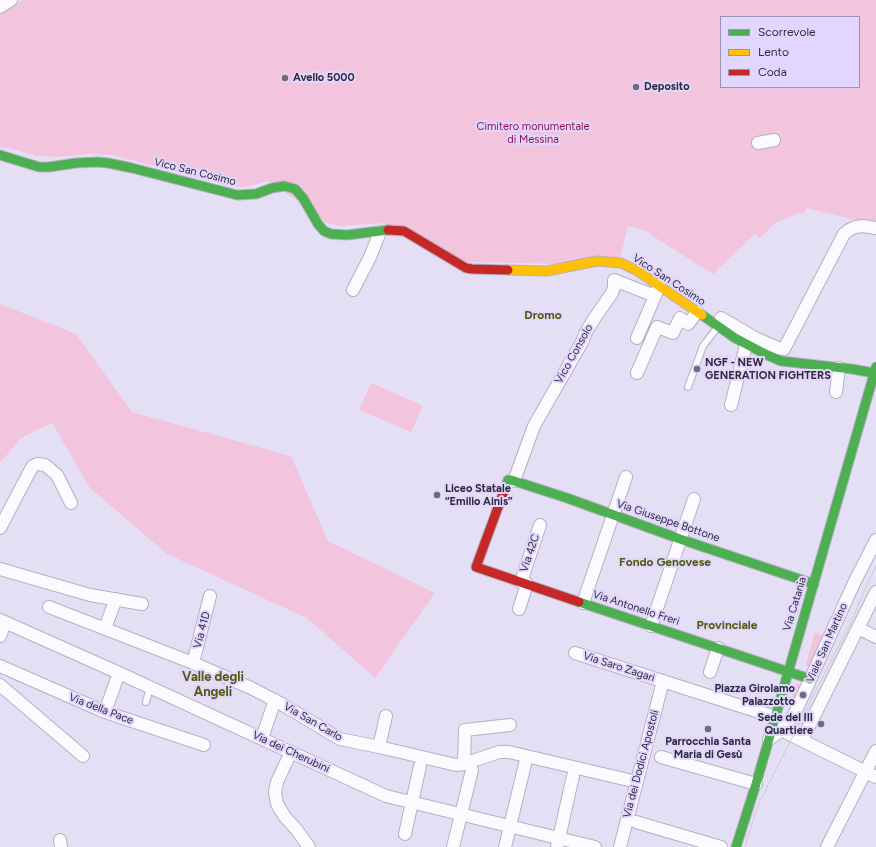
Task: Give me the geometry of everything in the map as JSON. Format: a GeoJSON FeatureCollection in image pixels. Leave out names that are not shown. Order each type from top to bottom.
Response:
{"type":"FeatureCollection","features":[{"type":"Feature","properties":{"kind":"street"},"geometry":{"type":"LineString","coordinates":[[0,8],[11,0]]}},
{"type":"Feature","properties":{"kind":"street"},"geometry":{"type":"LineString","coordinates":[[758,143],[774,140]]}},
{"type":"Feature","properties":{"kind":"street","name":"Vico San Cosimo"},"geometry":{"type":"LineString","coordinates":[[0,155],[39,167],[76,163],[108,163],[237,195],[250,195],[284,186],[295,189],[299,193],[314,218],[324,231],[331,234],[347,235],[387,230],[404,231],[410,233],[466,268],[547,271],[590,262],[613,262],[629,266],[657,290],[697,312],[720,322],[746,345],[781,361],[839,368],[875,370]]}},
{"type":"Feature","properties":{"kind":"street"},"geometry":{"type":"LineString","coordinates":[[720,322],[778,348],[784,349],[844,234],[855,227],[863,226],[876,228]]}},
{"type":"Feature","properties":{"kind":"street"},"geometry":{"type":"LineString","coordinates":[[353,290],[370,257],[380,232]]}},
{"type":"Feature","properties":{"kind":"street","name":"Vico Consolo"},"geometry":{"type":"LineString","coordinates":[[514,481],[534,426],[582,342],[586,332],[612,293],[614,280],[657,290]]}},
{"type":"Feature","properties":{"kind":"street"},"geometry":{"type":"LineString","coordinates":[[637,338],[657,290]]}},
{"type":"Feature","properties":{"kind":"street"},"geometry":{"type":"LineString","coordinates":[[637,373],[656,327],[673,333],[680,318],[688,324],[697,312]]}},
{"type":"Feature","properties":{"kind":"street"},"geometry":{"type":"LineString","coordinates":[[732,405],[746,345]]}},
{"type":"Feature","properties":{"kind":"street"},"geometry":{"type":"LineString","coordinates":[[836,392],[839,368]]}},
{"type":"Feature","properties":{"kind":"street","name":"Via Catania"},"geometry":{"type":"LineString","coordinates":[[777,724],[788,672],[875,370]]}},
{"type":"Feature","properties":{"kind":"street"},"geometry":{"type":"LineString","coordinates":[[0,528],[31,469],[37,464],[45,465],[57,475],[71,503]]}},
{"type":"Feature","properties":{"kind":"street"},"geometry":{"type":"LineString","coordinates":[[583,603],[626,477]]}},
{"type":"Feature","properties":{"kind":"street","name":"Via Antonello Freri"},"geometry":{"type":"LineString","coordinates":[[514,481],[508,480],[476,567],[810,679]]}},
{"type":"Feature","properties":{"kind":"street","name":"Via Giuseppe Bottone"},"geometry":{"type":"LineString","coordinates":[[514,481],[814,584]]}},
{"type":"Feature","properties":{"kind":"street"},"geometry":{"type":"LineString","coordinates":[[651,626],[694,499]]}},
{"type":"Feature","properties":{"kind":"street","name":"Via 42C"},"geometry":{"type":"LineString","coordinates":[[519,609],[524,583],[540,525]]}},
{"type":"Feature","properties":{"kind":"street","name":"Viale San Martino"},"geometry":{"type":"LineString","coordinates":[[769,739],[777,724],[795,713],[854,583],[876,540]]}},
{"type":"Feature","properties":{"kind":"street"},"geometry":{"type":"LineString","coordinates":[[0,569],[90,595],[142,604]]}},
{"type":"Feature","properties":{"kind":"street","name":"Viale San Martino"},"geometry":{"type":"LineString","coordinates":[[802,740],[876,592]]}},
{"type":"Feature","properties":{"kind":"street","name":"Via 41D"},"geometry":{"type":"LineString","coordinates":[[193,663],[210,596]]}},
{"type":"Feature","properties":{"kind":"street"},"geometry":{"type":"LineString","coordinates":[[105,628],[116,599]]}},
{"type":"Feature","properties":{"kind":"street","name":"Via San Carlo"},"geometry":{"type":"LineString","coordinates":[[49,607],[193,663],[251,688],[276,700],[340,739],[468,767],[499,752],[509,752],[637,782]]}},
{"type":"Feature","properties":{"kind":"street"},"geometry":{"type":"LineString","coordinates":[[0,636],[3,622]]}},
{"type":"Feature","properties":{"kind":"street","name":"Via dei Cherubini"},"geometry":{"type":"LineString","coordinates":[[3,622],[150,687],[386,796],[510,826],[558,843],[595,847]]}},
{"type":"Feature","properties":{"kind":"street"},"geometry":{"type":"LineString","coordinates":[[858,628],[876,637]]}},
{"type":"Feature","properties":{"kind":"street"},"geometry":{"type":"LineString","coordinates":[[710,672],[718,648]]}},
{"type":"Feature","properties":{"kind":"street","name":"Via Saro Zagari"},"geometry":{"type":"LineString","coordinates":[[574,653],[663,681],[777,724],[802,740],[871,775]]}},
{"type":"Feature","properties":{"kind":"street","name":"Via della Pace"},"geometry":{"type":"LineString","coordinates":[[0,666],[105,712],[204,745]]}},
{"type":"Feature","properties":{"kind":"street"},"geometry":{"type":"LineString","coordinates":[[105,712],[119,673]]}},
{"type":"Feature","properties":{"kind":"street","name":"Via dei Dodici Apostoli"},"geometry":{"type":"LineString","coordinates":[[620,847],[663,681]]}},
{"type":"Feature","properties":{"kind":"street"},"geometry":{"type":"LineString","coordinates":[[0,685],[83,756]]}},
{"type":"Feature","properties":{"kind":"street"},"geometry":{"type":"LineString","coordinates":[[262,738],[276,700]]}},
{"type":"Feature","properties":{"kind":"street"},"geometry":{"type":"LineString","coordinates":[[379,747],[386,716]]}},
{"type":"Feature","properties":{"kind":"street"},"geometry":{"type":"LineString","coordinates":[[453,847],[461,815],[468,767],[465,730],[510,725]]}},
{"type":"Feature","properties":{"kind":"street"},"geometry":{"type":"LineString","coordinates":[[736,847],[769,739]]}},
{"type":"Feature","properties":{"kind":"street"},"geometry":{"type":"LineString","coordinates":[[827,847],[871,775],[876,751]]}},
{"type":"Feature","properties":{"kind":"street"},"geometry":{"type":"LineString","coordinates":[[291,752],[277,782],[275,792],[277,804],[285,817],[310,847]]}},
{"type":"Feature","properties":{"kind":"street"},"geometry":{"type":"LineString","coordinates":[[661,757],[756,784]]}},
{"type":"Feature","properties":{"kind":"street"},"geometry":{"type":"LineString","coordinates":[[505,847],[525,764]]}},
{"type":"Feature","properties":{"kind":"street"},"geometry":{"type":"LineString","coordinates":[[406,834],[420,766]]}},
{"type":"Feature","properties":{"kind":"street"},"geometry":{"type":"LineString","coordinates":[[558,843],[572,776]]}},
{"type":"Feature","properties":{"kind":"street"},"geometry":{"type":"LineString","coordinates":[[636,822],[721,847]]}},
{"type":"Feature","properties":{"kind":"lane"},"geometry":{"type":"LineString","coordinates":[[688,388],[703,346],[720,322]]}},
{"type":"Feature","properties":{"kind":"lane"},"geometry":{"type":"LineString","coordinates":[[146,702],[150,687]]}},
{"type":"Feature","properties":{"kind":"green space","name":"Cimitero monumentale di Messina"},"geometry":{"type":"Polygon","coordinates":[[[22,0],[876,0],[876,225],[807,208],[803,214],[799,213],[775,223],[759,239],[755,234],[713,274],[651,235],[649,232],[628,226],[620,258],[563,264],[467,262],[385,223],[340,226],[326,223],[315,213],[269,181],[245,187],[230,186],[113,155],[89,154],[55,157],[37,156],[0,147],[0,15],[22,0]]]}},
{"type":"Feature","properties":{"kind":"green space"},"geometry":{"type":"Polygon","coordinates":[[[0,304],[76,334],[132,412],[291,456],[328,541],[435,593],[375,678],[307,618],[167,554],[90,488],[52,423],[21,438],[0,463],[0,304]]]}},
{"type":"Feature","properties":{"kind":"green space"},"geometry":{"type":"Polygon","coordinates":[[[371,383],[423,406],[411,432],[359,410],[371,383]]]}},
{"type":"Feature","properties":{"kind":"green space"},"geometry":{"type":"Polygon","coordinates":[[[815,632],[824,636],[810,665],[807,666],[806,664],[815,632]]]}},
{"type":"Feature","properties":{"kind":"green space"},"geometry":{"type":"Polygon","coordinates":[[[796,683],[804,685],[793,707],[791,708],[789,706],[796,683]]]}},
{"type":"Feature","properties":{"kind":"tram line"},"geometry":{"type":"LineString","coordinates":[[745,847],[760,801],[852,620],[876,566]]}},
{"type":"Feature","properties":{"kind":"traffic: fast"},"geometry":{"type":"LineString","coordinates":[[0,155],[39,167],[76,163],[108,163],[237,195],[256,194],[272,188],[284,186],[295,189],[303,198],[318,224],[324,231],[331,234],[347,235],[388,230]]}},
{"type":"Feature","properties":{"kind":"traffic: fast"},"geometry":{"type":"LineString","coordinates":[[702,315],[735,338],[781,361],[874,373]]}},
{"type":"Feature","properties":{"kind":"traffic: fast"},"geometry":{"type":"LineString","coordinates":[[736,847],[756,784],[876,367]]}},
{"type":"Feature","properties":{"kind":"traffic: fast"},"geometry":{"type":"LineString","coordinates":[[504,491],[508,480],[511,480],[814,584]]}},
{"type":"Feature","properties":{"kind":"traffic: fast"},"geometry":{"type":"LineString","coordinates":[[579,602],[810,679]]}},
{"type":"Feature","properties":{"kind":"traffic: slow"},"geometry":{"type":"LineString","coordinates":[[508,270],[547,271],[597,261],[621,263],[636,270],[702,315]]}},
{"type":"Feature","properties":{"kind":"traffic: jam"},"geometry":{"type":"LineString","coordinates":[[388,230],[404,231],[466,268],[508,270]]}},
{"type":"Feature","properties":{"kind":"traffic: jam"},"geometry":{"type":"LineString","coordinates":[[504,491],[476,567],[579,602]]}},
{"type":"Feature","properties":{"kind":"place","name":"Avello 5000"},"geometry":{"type":"Point","coordinates":[285,78]}},
{"type":"Feature","properties":{"kind":"place","name":"Deposito"},"geometry":{"type":"Point","coordinates":[636,87]}},
{"type":"Feature","properties":{"kind":"place","name":"NGF - NEW GENERATION FIGHTERS"},"geometry":{"type":"Point","coordinates":[697,369]}},
{"type":"Feature","properties":{"kind":"place","name":"Liceo Statale “Emilio Ainis”"},"geometry":{"type":"Point","coordinates":[437,495]}},
{"type":"Feature","properties":{"kind":"place","name":"Piazza Girolamo Palazzotto"},"geometry":{"type":"Point","coordinates":[803,695]}},
{"type":"Feature","properties":{"kind":"place","name":"Sede del III Quartiere"},"geometry":{"type":"Point","coordinates":[821,724]}},
{"type":"Feature","properties":{"kind":"place","name":"Parrocchia Santa Maria di Gesù"},"geometry":{"type":"Point","coordinates":[708,729]}},
{"type":"Feature","properties":{"kind":"district","name":"Dromo"},"geometry":{"type":"Point","coordinates":[543,315]}},
{"type":"Feature","properties":{"kind":"district","name":"Fondo Genovese"},"geometry":{"type":"Point","coordinates":[665,562]}},
{"type":"Feature","properties":{"kind":"district","name":"Provinciale"},"geometry":{"type":"Point","coordinates":[727,625]}},
{"type":"Feature","properties":{"kind":"district","name":"Valle degli Angeli"},"geometry":{"type":"Point","coordinates":[213,684]}}]}
